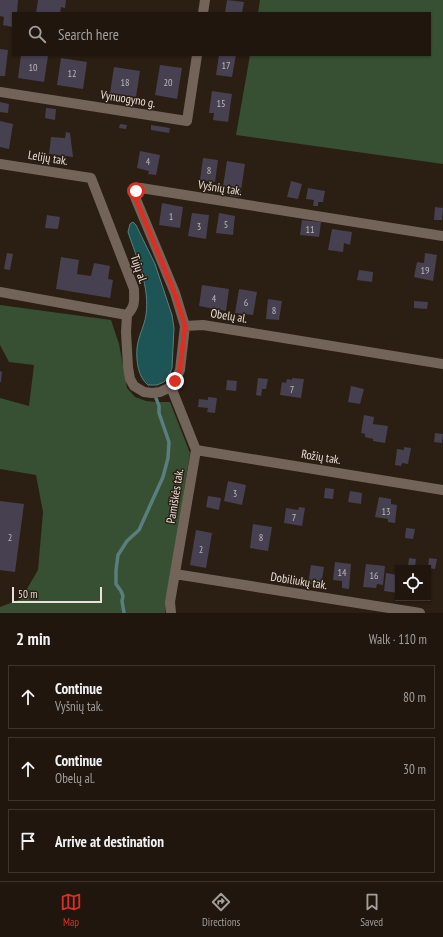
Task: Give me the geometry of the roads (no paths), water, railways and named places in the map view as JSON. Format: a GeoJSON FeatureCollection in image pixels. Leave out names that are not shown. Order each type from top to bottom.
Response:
{"type":"FeatureCollection","features":[{"type":"Feature","properties":{"kind":"street"},"geometry":{"type":"LineString","coordinates":[[204,12],[206,0]]}},
{"type":"Feature","properties":{"kind":"street","name":"Vynuogyno g."},"geometry":{"type":"LineString","coordinates":[[0,92],[187,121],[197,56]]}},
{"type":"Feature","properties":{"kind":"street","name":"Lelijų tak."},"geometry":{"type":"LineString","coordinates":[[0,164],[91,178]]}},
{"type":"Feature","properties":{"kind":"street","name":"Tujų al."},"geometry":{"type":"LineString","coordinates":[[91,178],[134,289],[134,303],[132,309],[127,315]]}},
{"type":"Feature","properties":{"kind":"street","name":"Vyšnių tak."},"geometry":{"type":"LineString","coordinates":[[185,326],[175,294],[135,197],[136,191],[141,188],[443,236]]}},
{"type":"Feature","properties":{"kind":"street"},"geometry":{"type":"LineString","coordinates":[[0,292],[127,315],[126,332],[130,379],[134,386],[144,392],[152,394],[171,387],[175,381],[180,370],[185,326]]}},
{"type":"Feature","properties":{"kind":"street","name":"Obelų al."},"geometry":{"type":"LineString","coordinates":[[185,326],[203,325],[443,364]]}},
{"type":"Feature","properties":{"kind":"street"},"geometry":{"type":"LineString","coordinates":[[171,387],[196,450]]}},
{"type":"Feature","properties":{"kind":"street","name":"Rožių tak."},"geometry":{"type":"LineString","coordinates":[[196,450],[443,490]]}},
{"type":"Feature","properties":{"kind":"street","name":"Pamiškės tak."},"geometry":{"type":"LineString","coordinates":[[171,613],[170,602],[196,450]]}},
{"type":"Feature","properties":{"kind":"street","name":"Dobiliukų tak."},"geometry":{"type":"LineString","coordinates":[[175,574],[420,613]]}},
{"type":"Feature","properties":{"kind":"water"},"geometry":{"type":"Polygon","coordinates":[[[133,222],[136,225],[155,264],[172,315],[174,328],[172,368],[169,376],[164,382],[157,385],[148,385],[145,382],[142,378],[137,363],[138,344],[146,315],[147,305],[142,273],[128,232],[130,224],[133,222]]]}},
{"type":"Feature","properties":{"kind":"waterway"},"geometry":{"type":"LineString","coordinates":[[124,613],[122,601],[123,596],[116,584],[118,555],[127,541],[139,530],[163,477],[168,458],[169,442],[159,413],[159,406],[156,398]]}}]}
